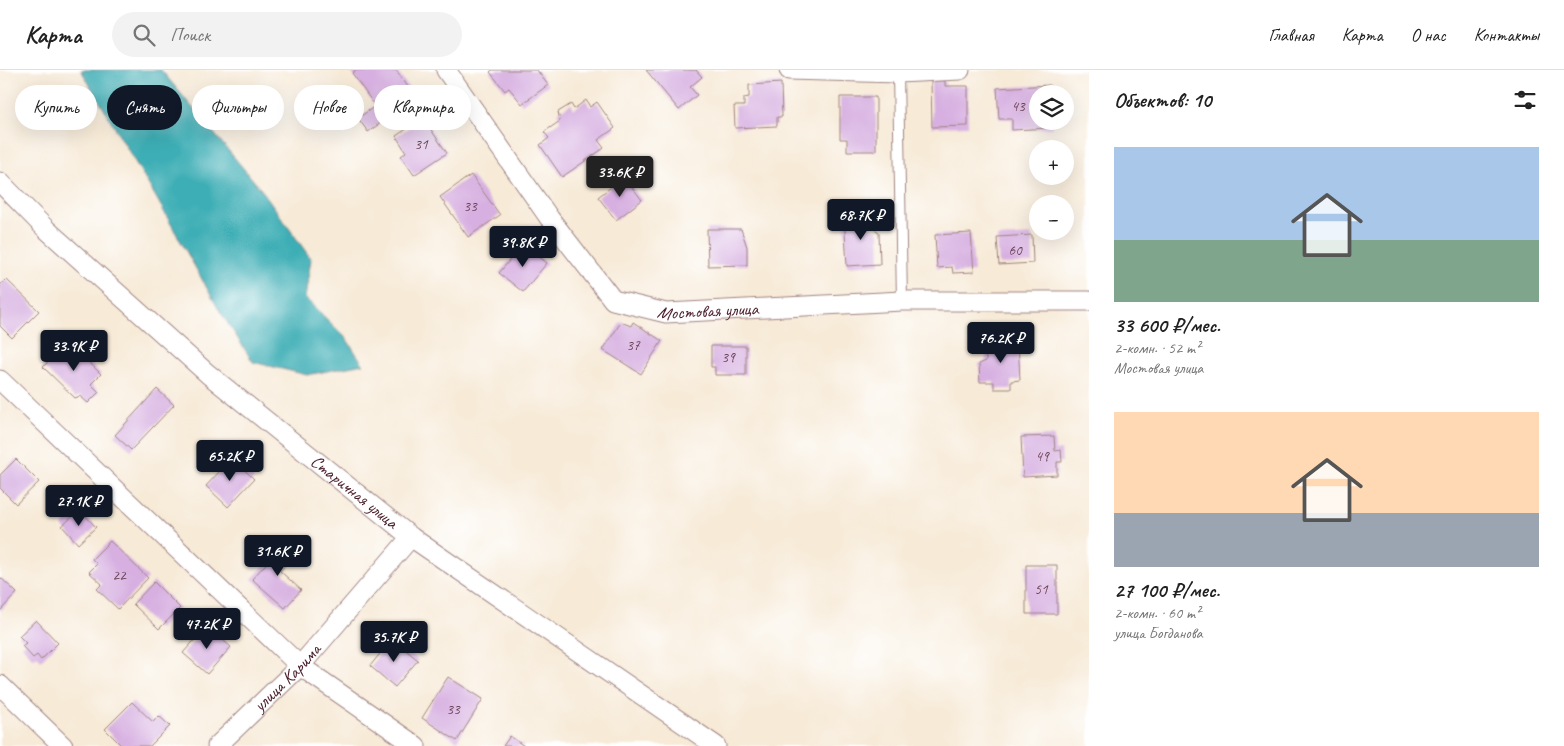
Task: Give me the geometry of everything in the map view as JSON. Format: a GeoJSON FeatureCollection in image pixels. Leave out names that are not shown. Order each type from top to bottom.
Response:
{"type":"FeatureCollection","features":[{"type":"Feature","properties":{"kind":"street","name":"Мостовая улица"},"geometry":{"type":"LineString","coordinates":[[446,70],[550,219],[613,300],[666,313],[902,301],[1089,301]]}},
{"type":"Feature","properties":{"kind":"street"},"geometry":{"type":"LineString","coordinates":[[789,70],[898,73],[960,70]]}},
{"type":"Feature","properties":{"kind":"street","name":"Старичная улица"},"geometry":{"type":"LineString","coordinates":[[0,182],[46,229],[208,374],[411,537],[716,746]]}},
{"type":"Feature","properties":{"kind":"street"},"geometry":{"type":"LineString","coordinates":[[0,380],[300,666],[416,746]]}},
{"type":"Feature","properties":{"kind":"street","name":"улица Карима"},"geometry":{"type":"LineString","coordinates":[[218,746],[300,666],[411,537]]}},
{"type":"Feature","properties":{"kind":"street"},"geometry":{"type":"LineString","coordinates":[[0,685],[63,746]]}},
{"type":"Feature","properties":{"kind":"lane"},"geometry":{"type":"LineString","coordinates":[[898,73],[902,301]]}},
{"type":"Feature","properties":{"kind":"water"},"geometry":{"type":"Polygon","coordinates":[[[81,70],[161,70],[174,85],[107,85],[107,114],[97,97],[97,85],[90,85],[81,70]]]}},
{"type":"Feature","properties":{"kind":"water"},"geometry":{"type":"Polygon","coordinates":[[[182,95],[192,107],[192,130],[211,130],[264,193],[311,259],[305,298],[346,338],[363,364],[307,375],[253,362],[218,308],[116,130],[182,130],[182,95]]]}},
{"type":"Feature","properties":{"kind":"building"},"geometry":{"type":"Polygon","coordinates":[[[356,70],[396,70],[407,85],[374,85],[374,105],[364,90],[364,85],[360,85],[352,73],[356,70]]]}},
{"type":"Feature","properties":{"kind":"building"},"geometry":{"type":"Polygon","coordinates":[[[492,70],[537,70],[548,85],[522,104],[509,88],[505,91],[490,72],[492,70]]]}},
{"type":"Feature","properties":{"kind":"building"},"geometry":{"type":"Polygon","coordinates":[[[646,70],[696,70],[702,77],[690,87],[697,95],[679,110],[646,70]]]}},
{"type":"Feature","properties":{"kind":"building"},"geometry":{"type":"Polygon","coordinates":[[[931,81],[945,81],[945,86],[968,86],[968,126],[932,127],[931,81]]]}},
{"type":"Feature","properties":{"kind":"building"},"geometry":{"type":"Polygon","coordinates":[[[781,83],[782,117],[777,117],[777,126],[735,128],[734,106],[744,106],[744,98],[749,97],[749,85],[781,83]]]}},
{"type":"Feature","properties":{"kind":"building"},"geometry":{"type":"Polygon","coordinates":[[[1029,86],[1029,129],[1012,130],[1012,119],[999,119],[997,88],[1029,86]]]}},
{"type":"Feature","properties":{"kind":"building"},"geometry":{"type":"Polygon","coordinates":[[[840,97],[876,97],[876,151],[847,151],[847,139],[840,139],[840,97]]]}},
{"type":"Feature","properties":{"kind":"building"},"geometry":{"type":"Polygon","coordinates":[[[586,100],[590,107],[597,102],[615,128],[598,140],[604,148],[562,177],[540,145],[549,138],[544,132],[560,121],[558,112],[571,104],[574,109],[586,100]]]}},
{"type":"Feature","properties":{"kind":"building"},"geometry":{"type":"Polygon","coordinates":[[[374,107],[374,128],[368,132],[364,126],[364,114],[374,107]]]}},
{"type":"Feature","properties":{"kind":"building"},"geometry":{"type":"Polygon","coordinates":[[[405,130],[431,130],[447,153],[414,175],[401,156],[406,152],[396,136],[405,130]]]}},
{"type":"Feature","properties":{"kind":"building"},"geometry":{"type":"Polygon","coordinates":[[[471,175],[500,215],[468,237],[440,197],[471,175]]]}},
{"type":"Feature","properties":{"kind":"building"},"geometry":{"type":"Polygon","coordinates":[[[624,177],[642,200],[616,220],[598,197],[624,177]]]}},
{"type":"Feature","properties":{"kind":"building"},"geometry":{"type":"Polygon","coordinates":[[[869,214],[869,226],[879,232],[880,264],[847,266],[844,215],[869,214]]]}},
{"type":"Feature","properties":{"kind":"building"},"geometry":{"type":"Polygon","coordinates":[[[707,229],[741,229],[747,247],[747,265],[708,266],[707,229]]]}},
{"type":"Feature","properties":{"kind":"building"},"geometry":{"type":"Polygon","coordinates":[[[971,233],[974,272],[953,273],[952,267],[937,268],[935,235],[971,233]]]}},
{"type":"Feature","properties":{"kind":"building"},"geometry":{"type":"Polygon","coordinates":[[[1029,235],[1029,240],[1032,240],[1033,263],[999,265],[997,237],[1029,235]]]}},
{"type":"Feature","properties":{"kind":"building"},"geometry":{"type":"Polygon","coordinates":[[[523,244],[547,263],[523,292],[499,273],[523,244]]]}},
{"type":"Feature","properties":{"kind":"building"},"geometry":{"type":"Polygon","coordinates":[[[6,279],[39,311],[12,338],[0,326],[0,285],[6,279]]]}},
{"type":"Feature","properties":{"kind":"building"},"geometry":{"type":"Polygon","coordinates":[[[621,322],[631,326],[633,322],[662,341],[641,374],[603,350],[621,322]]]}},
{"type":"Feature","properties":{"kind":"building"},"geometry":{"type":"Polygon","coordinates":[[[67,341],[101,374],[91,384],[99,392],[88,403],[80,396],[75,398],[43,367],[67,341]]]}},
{"type":"Feature","properties":{"kind":"building"},"geometry":{"type":"Polygon","coordinates":[[[1018,341],[1020,380],[1011,381],[1011,389],[994,389],[994,382],[980,382],[979,364],[986,361],[985,342],[1018,341]]]}},
{"type":"Feature","properties":{"kind":"building"},"geometry":{"type":"Polygon","coordinates":[[[711,346],[746,346],[746,375],[715,375],[715,367],[711,367],[711,346]]]}},
{"type":"Feature","properties":{"kind":"building"},"geometry":{"type":"Polygon","coordinates":[[[157,389],[174,405],[131,450],[115,435],[157,389]]]}},
{"type":"Feature","properties":{"kind":"building"},"geometry":{"type":"Polygon","coordinates":[[[1054,436],[1055,451],[1061,450],[1062,462],[1057,462],[1057,475],[1023,477],[1021,437],[1054,436]]]}},
{"type":"Feature","properties":{"kind":"building"},"geometry":{"type":"Polygon","coordinates":[[[232,458],[254,479],[228,507],[206,486],[232,458]]]}},
{"type":"Feature","properties":{"kind":"building"},"geometry":{"type":"Polygon","coordinates":[[[16,459],[39,482],[16,504],[0,488],[0,475],[16,459]]]}},
{"type":"Feature","properties":{"kind":"building"},"geometry":{"type":"Polygon","coordinates":[[[80,510],[96,527],[78,544],[62,526],[80,510]]]}},
{"type":"Feature","properties":{"kind":"building"},"geometry":{"type":"Polygon","coordinates":[[[110,541],[148,578],[118,609],[97,589],[102,584],[89,572],[97,564],[92,559],[110,541]]]}},
{"type":"Feature","properties":{"kind":"building"},"geometry":{"type":"Polygon","coordinates":[[[285,543],[296,553],[280,571],[301,590],[285,608],[252,579],[285,543]]]}},
{"type":"Feature","properties":{"kind":"building"},"geometry":{"type":"Polygon","coordinates":[[[1026,565],[1057,565],[1057,614],[1026,614],[1026,565]]]}},
{"type":"Feature","properties":{"kind":"building"},"geometry":{"type":"Polygon","coordinates":[[[0,577],[17,593],[0,611],[0,577]]]}},
{"type":"Feature","properties":{"kind":"building"},"geometry":{"type":"Polygon","coordinates":[[[154,582],[180,608],[159,629],[133,604],[154,582]]]}},
{"type":"Feature","properties":{"kind":"building"},"geometry":{"type":"Polygon","coordinates":[[[36,620],[58,643],[41,660],[37,655],[33,658],[22,646],[26,643],[19,636],[36,620]]]}},
{"type":"Feature","properties":{"kind":"building"},"geometry":{"type":"Polygon","coordinates":[[[207,626],[231,647],[207,674],[183,653],[207,626]]]}},
{"type":"Feature","properties":{"kind":"building"},"geometry":{"type":"Polygon","coordinates":[[[392,639],[418,660],[395,687],[370,666],[392,639]]]}},
{"type":"Feature","properties":{"kind":"building"},"geometry":{"type":"Polygon","coordinates":[[[448,677],[483,699],[457,741],[422,718],[448,677]]]}},
{"type":"Feature","properties":{"kind":"building"},"geometry":{"type":"Polygon","coordinates":[[[132,702],[153,722],[159,716],[170,726],[150,746],[122,746],[105,729],[132,702]]]}},
{"type":"Feature","properties":{"kind":"building"},"geometry":{"type":"Polygon","coordinates":[[[510,736],[524,746],[503,746],[510,736]]]}}]}
